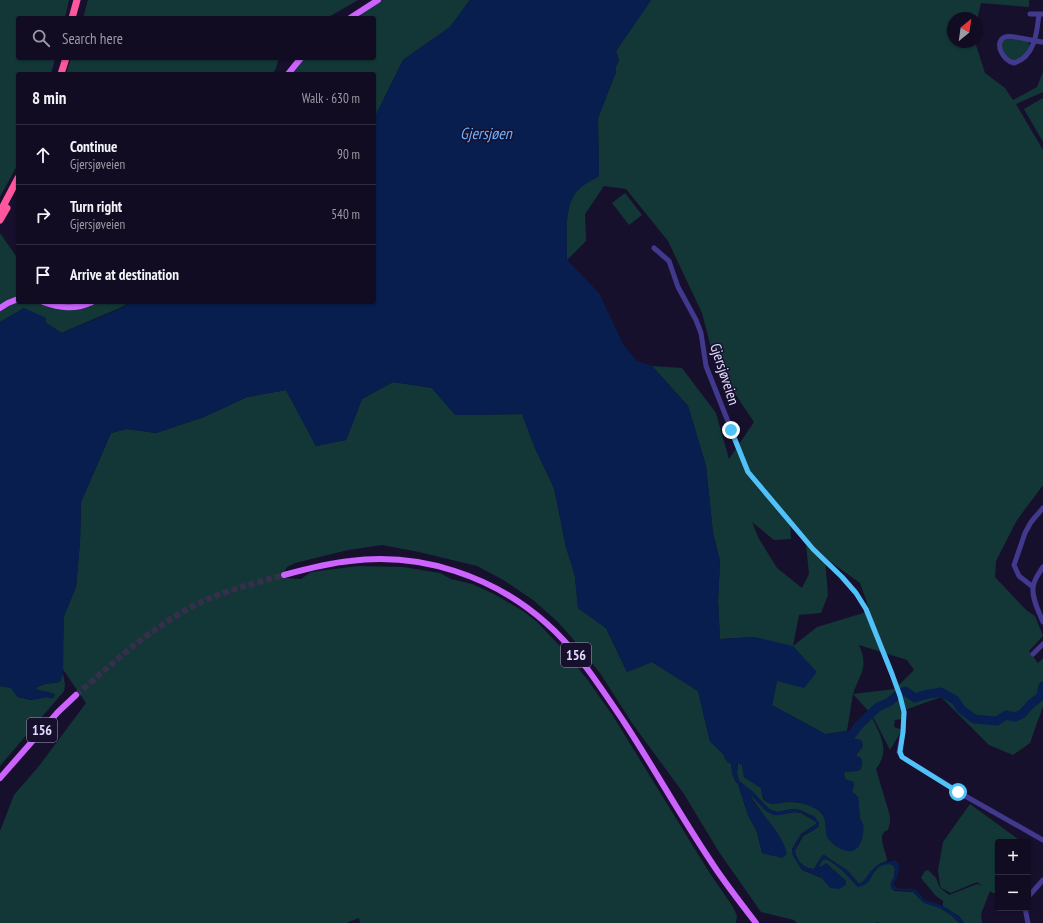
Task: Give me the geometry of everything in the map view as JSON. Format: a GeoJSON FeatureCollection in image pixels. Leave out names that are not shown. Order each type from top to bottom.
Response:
{"type":"FeatureCollection","features":[{"type":"Feature","properties":{"kind":"highway"},"geometry":{"type":"LineString","coordinates":[[73,16],[77,0]]}},
{"type":"Feature","properties":{"kind":"highway"},"geometry":{"type":"LineString","coordinates":[[77,16],[81,0]]}},
{"type":"Feature","properties":{"kind":"highway"},"geometry":{"type":"LineString","coordinates":[[58,72],[60,60]]}},
{"type":"Feature","properties":{"kind":"highway"},"geometry":{"type":"LineString","coordinates":[[62,72],[65,60]]}},
{"type":"Feature","properties":{"kind":"highway"},"geometry":{"type":"LineString","coordinates":[[0,212],[16,182]]}},
{"type":"Feature","properties":{"kind":"highway"},"geometry":{"type":"LineString","coordinates":[[0,220],[16,191]]}},
{"type":"Feature","properties":{"kind":"main road"},"geometry":{"type":"LineString","coordinates":[[353,16],[378,0]]}},
{"type":"Feature","properties":{"kind":"main road"},"geometry":{"type":"LineString","coordinates":[[290,72],[299,60]]}},
{"type":"Feature","properties":{"kind":"main road"},"geometry":{"type":"LineString","coordinates":[[0,308],[16,300]]}},
{"type":"Feature","properties":{"kind":"main road"},"geometry":{"type":"LineString","coordinates":[[49,304],[58,307],[70,308],[86,304]]}},
{"type":"Feature","properties":{"kind":"main road","name":"156"},"geometry":{"type":"LineString","coordinates":[[284,575],[321,566],[351,561],[376,559],[413,562],[452,570],[476,579],[510,596],[530,610],[557,634],[573,651],[652,765],[710,860],[756,923]]}},
{"type":"Feature","properties":{"kind":"main road","name":"156"},"geometry":{"type":"LineString","coordinates":[[0,778],[58,712],[76,695]]}},
{"type":"Feature","properties":{"kind":"main road","name":"156"},"geometry":{"type":"LineString","coordinates":[[0,784],[9,767]]}},
{"type":"Feature","properties":{"kind":"street"},"geometry":{"type":"LineString","coordinates":[[1030,14],[1041,14],[1035,42],[1030,51],[1016,62],[1006,60],[1001,53],[1000,44],[1005,37],[1017,37],[1035,42],[1043,42]]}},
{"type":"Feature","properties":{"kind":"street","name":"Gjersjøveien"},"geometry":{"type":"LineString","coordinates":[[654,248],[669,261],[678,287],[696,320],[706,366],[748,472],[813,549],[856,593],[866,609],[899,694],[904,712],[900,752],[902,757],[967,797],[1043,840]]}},
{"type":"Feature","properties":{"kind":"street"},"geometry":{"type":"LineString","coordinates":[[1032,587],[1019,576],[1014,566],[1014,560],[1031,522],[1043,508]]}},
{"type":"Feature","properties":{"kind":"street"},"geometry":{"type":"LineString","coordinates":[[1043,567],[1032,587],[1035,603],[1043,622]]}},
{"type":"Feature","properties":{"kind":"street"},"geometry":{"type":"LineString","coordinates":[[1033,654],[1043,644]]}},
{"type":"Feature","properties":{"kind":"street"},"geometry":{"type":"LineString","coordinates":[[1031,894],[1043,880]]}},
{"type":"Feature","properties":{"kind":"street"},"geometry":{"type":"LineString","coordinates":[[1026,911],[1028,923]]}},
{"type":"Feature","properties":{"kind":"green space"},"geometry":{"type":"Polygon","coordinates":[[[0,0],[69,0],[65,16],[16,16],[16,60],[54,60],[52,72],[16,72],[16,168],[0,197],[0,0]]]}},
{"type":"Feature","properties":{"kind":"green space"},"geometry":{"type":"Polygon","coordinates":[[[88,0],[358,0],[330,16],[84,16],[88,0]]]}},
{"type":"Feature","properties":{"kind":"green space"},"geometry":{"type":"Polygon","coordinates":[[[378,0],[470,0],[450,27],[403,60],[376,115],[376,72],[290,72],[303,60],[376,60],[376,16],[361,16],[358,13],[378,0]]]}},
{"type":"Feature","properties":{"kind":"green space"},"geometry":{"type":"Polygon","coordinates":[[[651,0],[1029,0],[1029,7],[981,3],[979,12],[947,12],[947,48],[977,48],[985,73],[1005,88],[1013,100],[1037,87],[1043,72],[1043,92],[1016,104],[1043,150],[1043,485],[1017,520],[996,561],[995,577],[1026,610],[1035,616],[1043,636],[1029,651],[1038,663],[1043,658],[1043,706],[1030,743],[1013,755],[989,745],[941,697],[902,711],[902,719],[895,720],[894,727],[902,730],[890,750],[872,715],[853,694],[847,731],[825,734],[772,705],[777,681],[755,637],[720,639],[718,601],[720,561],[713,533],[706,466],[688,406],[652,366],[682,368],[716,413],[729,459],[754,422],[723,376],[710,344],[702,313],[668,241],[626,189],[604,186],[585,214],[586,241],[567,260],[567,223],[570,204],[573,196],[580,188],[599,176],[598,118],[616,72],[615,69],[619,60],[616,51],[651,0]],[[790,519],[791,539],[774,540],[752,522],[759,539],[777,568],[802,588],[809,574],[806,545],[790,519]],[[825,558],[828,595],[821,613],[799,615],[793,646],[817,627],[870,611],[860,583],[825,558]],[[859,645],[863,659],[861,675],[853,694],[895,689],[914,670],[907,660],[859,645]]]}},
{"type":"Feature","properties":{"kind":"green space"},"geometry":{"type":"Polygon","coordinates":[[[1005,37],[1027,40],[1031,48],[1014,63],[1001,53],[1002,40],[1005,37]]]}},
{"type":"Feature","properties":{"kind":"green space"},"geometry":{"type":"Polygon","coordinates":[[[70,60],[278,60],[273,72],[67,72],[70,60]]]}},
{"type":"Feature","properties":{"kind":"green space"},"geometry":{"type":"Polygon","coordinates":[[[1043,98],[1043,142],[1024,109],[1043,98]]]}},
{"type":"Feature","properties":{"kind":"green space"},"geometry":{"type":"Polygon","coordinates":[[[625,193],[642,215],[629,225],[612,203],[625,193]]]}},
{"type":"Feature","properties":{"kind":"green space"},"geometry":{"type":"Polygon","coordinates":[[[0,233],[16,256],[16,304],[126,304],[61,333],[24,308],[0,322],[0,233]]]}},
{"type":"Feature","properties":{"kind":"green space"},"geometry":{"type":"Polygon","coordinates":[[[393,382],[432,388],[455,415],[522,414],[535,448],[554,488],[566,547],[575,576],[578,608],[606,628],[627,672],[652,662],[698,691],[710,741],[731,764],[735,781],[738,784],[748,815],[757,832],[762,853],[774,856],[761,811],[751,797],[752,796],[765,810],[784,814],[795,812],[801,813],[816,822],[816,824],[801,834],[792,849],[794,857],[802,870],[822,878],[846,881],[827,864],[817,868],[822,860],[825,859],[846,873],[858,887],[868,882],[879,867],[885,864],[892,864],[895,868],[894,878],[891,882],[894,891],[913,892],[923,902],[940,908],[951,915],[959,923],[797,923],[794,920],[761,912],[719,852],[684,794],[632,723],[600,673],[557,621],[533,600],[505,581],[477,566],[382,545],[348,550],[295,563],[287,567],[283,573],[285,578],[301,579],[311,572],[358,566],[403,567],[440,573],[451,579],[472,584],[494,594],[523,611],[537,622],[558,644],[587,679],[613,716],[709,872],[733,907],[737,916],[736,923],[360,923],[359,918],[346,923],[0,923],[0,831],[14,795],[39,766],[86,703],[62,668],[64,616],[76,587],[80,542],[81,502],[111,433],[127,429],[156,433],[204,417],[247,397],[286,390],[316,446],[346,440],[362,399],[393,382]]]}},
{"type":"Feature","properties":{"kind":"green space"},"geometry":{"type":"Polygon","coordinates":[[[63,673],[65,685],[64,691],[0,766],[0,686],[11,688],[18,697],[30,700],[46,697],[52,698],[55,695],[35,688],[45,684],[60,682],[63,673]]]}},
{"type":"Feature","properties":{"kind":"green space"},"geometry":{"type":"Polygon","coordinates":[[[871,716],[883,747],[882,758],[876,769],[890,816],[890,822],[888,830],[882,835],[887,861],[878,865],[867,878],[859,884],[848,871],[824,855],[814,869],[804,866],[797,858],[795,851],[803,836],[819,826],[815,817],[800,810],[792,809],[777,812],[769,809],[753,792],[739,781],[737,773],[738,763],[742,765],[744,777],[761,788],[763,799],[767,802],[773,804],[797,802],[815,808],[824,817],[830,840],[863,825],[860,820],[858,797],[852,792],[854,785],[852,781],[846,779],[844,775],[845,772],[860,770],[862,764],[861,758],[856,756],[863,746],[861,740],[855,739],[854,735],[850,737],[853,732],[871,716]]]}},
{"type":"Feature","properties":{"kind":"green space"},"geometry":{"type":"Polygon","coordinates":[[[970,804],[1018,839],[995,839],[995,894],[990,891],[981,914],[982,923],[964,923],[959,916],[943,907],[943,901],[936,896],[921,878],[925,871],[928,870],[936,878],[940,888],[949,895],[977,884],[982,886],[977,882],[951,893],[941,888],[938,870],[943,842],[970,804]]]}},
{"type":"Feature","properties":{"kind":"water","name":"Gjersjøen"},"geometry":{"type":"Polygon","coordinates":[[[470,0],[651,0],[616,51],[619,60],[615,69],[616,72],[598,118],[599,176],[585,184],[573,196],[567,223],[567,260],[599,293],[623,344],[637,361],[652,366],[688,406],[706,466],[713,533],[720,561],[718,601],[720,639],[755,637],[793,646],[817,672],[804,688],[777,681],[772,705],[825,734],[847,731],[851,734],[850,737],[855,734],[855,739],[861,740],[862,748],[856,756],[861,758],[862,766],[857,771],[845,772],[844,775],[845,779],[854,782],[852,792],[858,797],[860,818],[863,824],[863,837],[859,846],[852,851],[842,850],[829,840],[824,818],[818,810],[800,803],[788,802],[773,804],[767,802],[761,788],[744,777],[742,765],[738,763],[737,773],[739,781],[753,792],[769,809],[777,812],[792,809],[800,810],[815,817],[819,823],[818,826],[802,836],[795,851],[799,861],[804,866],[814,869],[822,856],[825,856],[848,871],[859,884],[877,865],[895,860],[899,864],[898,876],[893,884],[897,888],[917,891],[925,900],[936,903],[952,911],[964,923],[959,923],[951,915],[940,908],[924,903],[912,891],[892,890],[890,884],[894,878],[895,871],[894,866],[891,865],[883,865],[878,868],[874,871],[868,882],[858,887],[838,866],[828,860],[823,859],[818,869],[826,863],[846,881],[846,885],[839,889],[830,888],[821,877],[802,870],[792,854],[793,847],[801,834],[816,824],[816,822],[797,812],[778,815],[770,814],[764,810],[752,796],[751,798],[753,801],[777,832],[785,846],[787,854],[782,858],[762,853],[757,832],[748,815],[738,784],[732,775],[731,764],[727,762],[724,755],[710,741],[698,691],[652,662],[627,672],[606,628],[578,608],[575,576],[566,547],[554,488],[535,448],[522,414],[455,415],[432,388],[393,382],[362,399],[346,440],[316,446],[286,390],[247,397],[204,417],[156,433],[127,429],[111,433],[81,502],[80,542],[76,587],[64,616],[63,673],[60,682],[45,684],[35,688],[40,691],[54,694],[54,698],[46,697],[34,700],[18,697],[11,688],[0,686],[0,322],[24,308],[46,318],[46,323],[62,333],[122,308],[127,304],[376,304],[376,115],[403,60],[450,27],[470,0]]]}},
{"type":"Feature","properties":{"kind":"waterway"},"geometry":{"type":"LineString","coordinates":[[850,737],[859,725],[878,707],[889,702],[905,691],[915,698],[941,692],[955,700],[961,709],[974,719],[997,721],[1006,715],[1015,717],[1022,714],[1041,696],[1043,686]]}},
{"type":"Feature","properties":{"kind":"tunnel"},"geometry":{"type":"LineString","coordinates":[[76,695],[151,632],[191,607],[243,586],[284,575]]}},
{"type":"Feature","properties":{"kind":"route"},"geometry":{"type":"LineString","coordinates":[[731,430],[748,472],[813,549],[856,593],[866,609],[892,674],[904,712],[903,732],[900,744],[900,752],[902,757],[958,792]]}}]}
